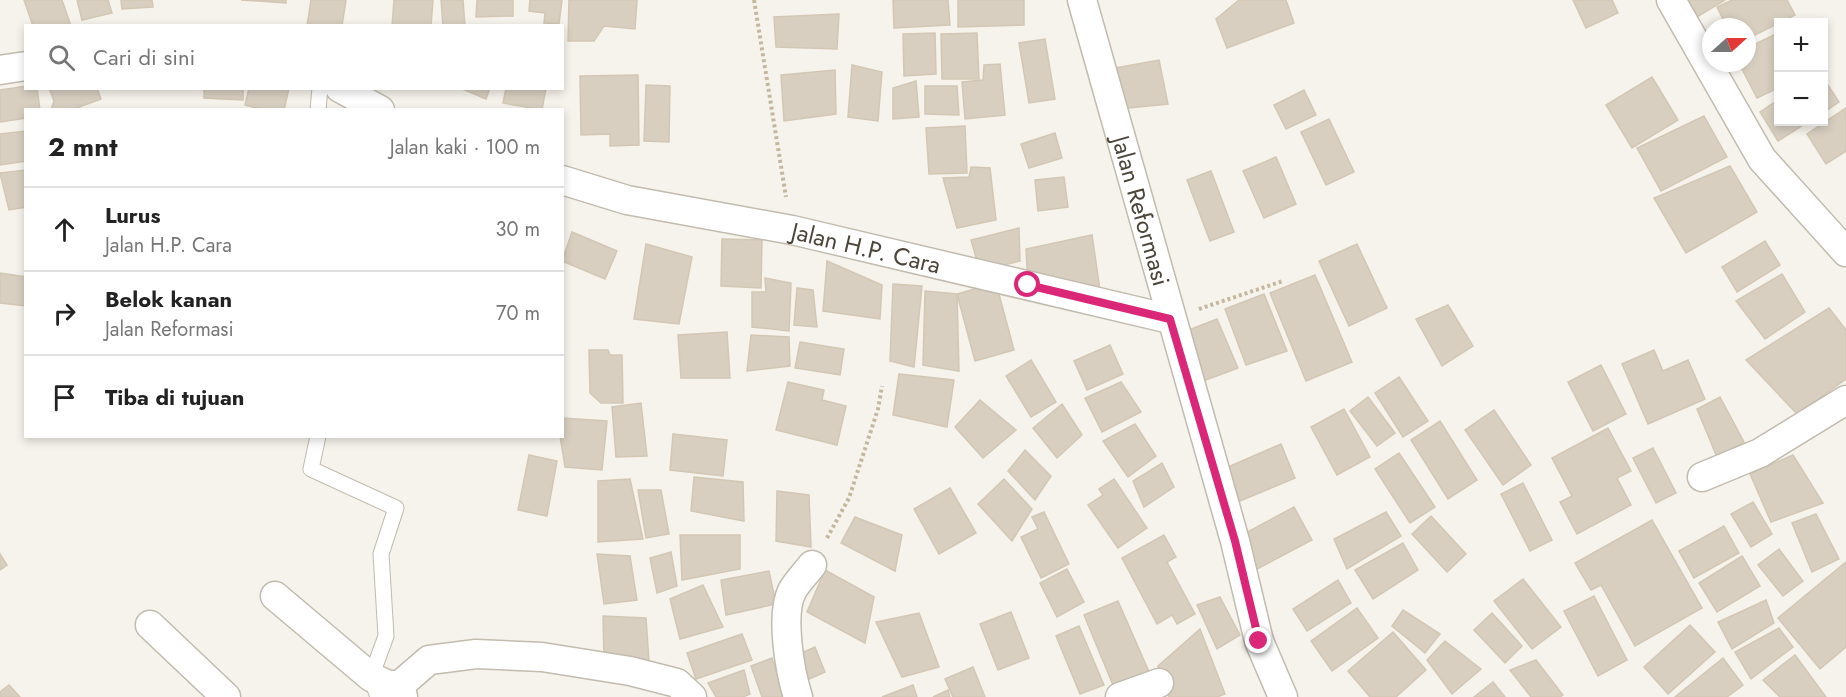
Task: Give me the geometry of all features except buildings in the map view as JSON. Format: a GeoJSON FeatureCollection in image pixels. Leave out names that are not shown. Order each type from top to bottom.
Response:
{"type":"FeatureCollection","features":[{"type":"Feature","properties":{"kind":"street","name":"Jalan Reformasi"},"geometry":{"type":"LineString","coordinates":[[1082,0],[1170,319],[1235,541],[1259,641],[1283,697]]}},
{"type":"Feature","properties":{"kind":"street"},"geometry":{"type":"LineString","coordinates":[[1671,0],[1762,159],[1846,252]]}},
{"type":"Feature","properties":{"kind":"street"},"geometry":{"type":"LineString","coordinates":[[0,70],[24,66]]}},
{"type":"Feature","properties":{"kind":"street"},"geometry":{"type":"LineString","coordinates":[[344,90],[377,108]]}},
{"type":"Feature","properties":{"kind":"street","name":"Jalan H.P. Cara"},"geometry":{"type":"LineString","coordinates":[[564,181],[627,200],[792,230],[1170,319]]}},
{"type":"Feature","properties":{"kind":"street"},"geometry":{"type":"LineString","coordinates":[[1702,477],[1760,453],[1846,400]]}},
{"type":"Feature","properties":{"kind":"street"},"geometry":{"type":"LineString","coordinates":[[798,697],[792,680],[786,634],[791,592],[812,565]]}},
{"type":"Feature","properties":{"kind":"street"},"geometry":{"type":"LineString","coordinates":[[275,596],[388,689],[429,660],[476,654],[542,657],[630,670],[677,683],[692,697]]}},
{"type":"Feature","properties":{"kind":"street"},"geometry":{"type":"LineString","coordinates":[[150,625],[226,697]]}},
{"type":"Feature","properties":{"kind":"street"},"geometry":{"type":"LineString","coordinates":[[1120,697],[1159,683]]}},
{"type":"Feature","properties":{"kind":"lane"},"geometry":{"type":"LineString","coordinates":[[318,108],[320,90]]}},
{"type":"Feature","properties":{"kind":"lane"},"geometry":{"type":"LineString","coordinates":[[318,438],[311,469],[396,508],[381,554],[388,689]]}},
{"type":"Feature","properties":{"kind":"path"},"geometry":{"type":"LineString","coordinates":[[754,0],[792,230]]}},
{"type":"Feature","properties":{"kind":"path"},"geometry":{"type":"LineString","coordinates":[[1170,319],[1283,281]]}},
{"type":"Feature","properties":{"kind":"path"},"geometry":{"type":"LineString","coordinates":[[812,565],[849,498],[878,409],[882,386]]}},
{"type":"Feature","properties":{"kind":"route"},"geometry":{"type":"LineString","coordinates":[[1028,285],[1170,319],[1235,541],[1259,641]]}}]}
